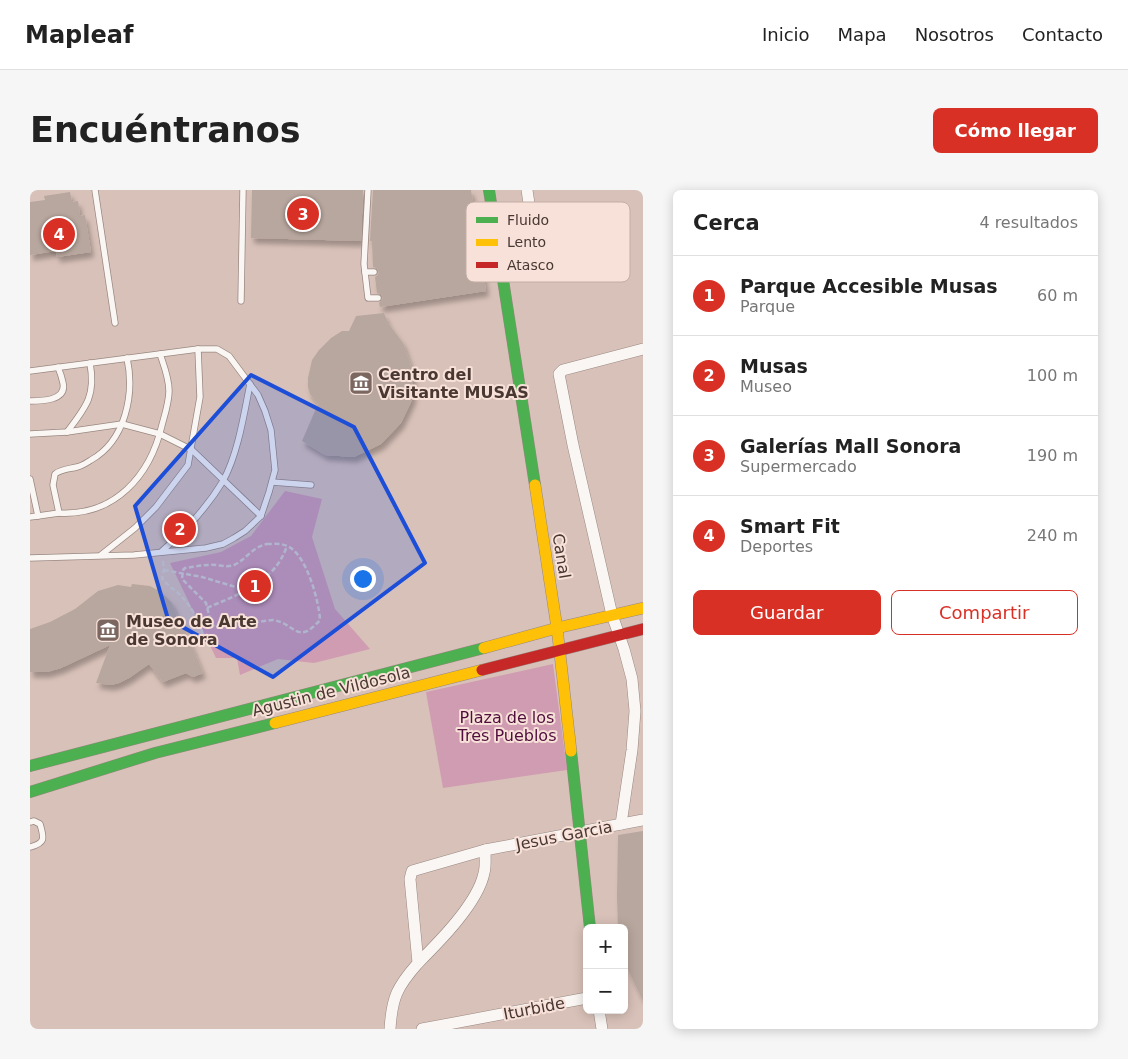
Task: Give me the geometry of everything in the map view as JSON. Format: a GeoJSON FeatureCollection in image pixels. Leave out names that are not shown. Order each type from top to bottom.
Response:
{"type":"FeatureCollection","features":[{"type":"Feature","properties":{"kind":"main road","name":"Canal"},"geometry":{"type":"LineString","coordinates":[[503,282],[557,628],[590,924]]}},
{"type":"Feature","properties":{"kind":"main road","name":"Agustin de Vildosola"},"geometry":{"type":"LineString","coordinates":[[30,766],[557,628],[643,608]]}},
{"type":"Feature","properties":{"kind":"main road","name":"Agustin de Vildosola"},"geometry":{"type":"LineString","coordinates":[[30,792],[155,753],[643,629]]}},
{"type":"Feature","properties":{"kind":"street"},"geometry":{"type":"LineString","coordinates":[[621,824],[632,750],[635,711],[632,679],[612,615],[571,436],[559,374],[563,370],[643,349]]}},
{"type":"Feature","properties":{"kind":"street","name":"Jesus Garcia"},"geometry":{"type":"LineString","coordinates":[[418,963],[410,873],[485,850],[643,820]]}},
{"type":"Feature","properties":{"kind":"street"},"geometry":{"type":"LineString","coordinates":[[390,1029],[392,1003],[401,982],[447,932],[474,896],[484,874],[485,850]]}},
{"type":"Feature","properties":{"kind":"street","name":"Iturbide"},"geometry":{"type":"LineString","coordinates":[[422,1029],[583,999]]}},
{"type":"Feature","properties":{"kind":"street"},"geometry":{"type":"LineString","coordinates":[[600,1014],[602,1029]]}},
{"type":"Feature","properties":{"kind":"lane"},"geometry":{"type":"LineString","coordinates":[[95,190],[115,323]]}},
{"type":"Feature","properties":{"kind":"lane"},"geometry":{"type":"LineString","coordinates":[[241,301],[243,190]]}},
{"type":"Feature","properties":{"kind":"lane"},"geometry":{"type":"LineString","coordinates":[[368,190],[369,236],[365,272],[368,298],[378,298]]}},
{"type":"Feature","properties":{"kind":"lane"},"geometry":{"type":"LineString","coordinates":[[365,272],[374,272]]}},
{"type":"Feature","properties":{"kind":"lane"},"geometry":{"type":"LineString","coordinates":[[101,555],[136,528],[178,481],[188,466],[200,397],[198,349]]}},
{"type":"Feature","properties":{"kind":"lane"},"geometry":{"type":"LineString","coordinates":[[30,371],[198,349],[217,349],[234,362],[258,395],[271,430],[275,470],[261,516],[245,531],[222,544],[187,550],[134,554],[30,558]]}},
{"type":"Feature","properties":{"kind":"lane"},"geometry":{"type":"LineString","coordinates":[[30,517],[59,513],[80,513],[100,508],[117,499],[132,485],[146,466],[160,434],[169,392],[167,374],[160,354]]}},
{"type":"Feature","properties":{"kind":"lane"},"geometry":{"type":"LineString","coordinates":[[59,513],[53,485],[55,474],[59,471],[79,466],[100,455],[111,444],[122,424],[130,388],[127,358]]}},
{"type":"Feature","properties":{"kind":"lane"},"geometry":{"type":"LineString","coordinates":[[67,432],[88,401],[93,386],[90,363]]}},
{"type":"Feature","properties":{"kind":"lane"},"geometry":{"type":"LineString","coordinates":[[30,402],[50,400],[62,391],[64,384],[58,368]]}},
{"type":"Feature","properties":{"kind":"lane"},"geometry":{"type":"LineString","coordinates":[[162,551],[180,536],[224,480],[238,441],[250,384]]}},
{"type":"Feature","properties":{"kind":"lane"},"geometry":{"type":"LineString","coordinates":[[30,434],[67,432],[122,424],[160,434],[192,450],[261,516]]}},
{"type":"Feature","properties":{"kind":"lane"},"geometry":{"type":"LineString","coordinates":[[30,479],[38,516]]}},
{"type":"Feature","properties":{"kind":"lane"},"geometry":{"type":"LineString","coordinates":[[272,482],[311,485]]}},
{"type":"Feature","properties":{"kind":"lane"},"geometry":{"type":"LineString","coordinates":[[30,822],[34,821],[40,824],[43,839],[38,845],[30,847]]}},
{"type":"Feature","properties":{"kind":"path"},"geometry":{"type":"LineString","coordinates":[[267,544],[287,546],[304,562],[320,609],[320,620],[313,628],[300,632],[292,630],[279,621],[274,620],[215,627],[211,623],[206,603],[182,578],[182,573],[185,568],[209,565],[229,566],[235,564],[245,558],[257,546],[267,544]]}},
{"type":"Feature","properties":{"kind":"path"},"geometry":{"type":"LineString","coordinates":[[207,608],[260,583],[282,558],[287,546]]}},
{"type":"Feature","properties":{"kind":"path"},"geometry":{"type":"LineString","coordinates":[[162,551],[164,570],[162,578],[164,582],[182,597],[200,626],[203,636],[199,644]]}},
{"type":"Feature","properties":{"kind":"path"},"geometry":{"type":"LineString","coordinates":[[164,570],[202,577],[248,590]]}},
{"type":"Feature","properties":{"kind":"highlighted area"},"geometry":{"type":"Polygon","coordinates":[[[251,375],[354,427],[425,563],[273,677],[168,619],[135,506],[251,375]]]}},
{"type":"Feature","properties":{"kind":"green space"},"geometry":{"type":"Polygon","coordinates":[[[285,491],[322,499],[312,537],[335,609],[370,649],[314,663],[278,659],[240,675],[237,658],[216,658],[170,563],[221,552],[251,536],[285,491]]]}},
{"type":"Feature","properties":{"kind":"green space","name":"Plaza de los Tres Pueblos"},"geometry":{"type":"Polygon","coordinates":[[[553,664],[567,770],[443,788],[426,692],[553,664]]]}},
{"type":"Feature","properties":{"kind":"building"},"geometry":{"type":"Polygon","coordinates":[[[252,190],[363,190],[361,241],[251,238],[252,190]]]}},
{"type":"Feature","properties":{"kind":"building"},"geometry":{"type":"Polygon","coordinates":[[[373,190],[471,190],[473,202],[466,202],[466,282],[485,282],[486,291],[380,307],[379,303],[383,298],[381,294],[377,293],[375,277],[379,272],[377,268],[373,267],[372,241],[370,241],[373,190]]]}},
{"type":"Feature","properties":{"kind":"building"},"geometry":{"type":"Polygon","coordinates":[[[70,192],[72,202],[78,201],[80,216],[85,215],[91,252],[57,257],[56,251],[30,255],[30,202],[45,200],[44,196],[70,192]]]}},
{"type":"Feature","properties":{"kind":"building","name":"Centro del Visitante MUSAS"},"geometry":{"type":"Polygon","coordinates":[[[384,313],[388,323],[403,343],[413,372],[413,398],[401,423],[381,444],[354,457],[325,455],[302,441],[318,404],[310,394],[308,387],[312,360],[331,338],[342,331],[349,331],[356,316],[384,313]]]}},
{"type":"Feature","properties":{"kind":"building","name":"Museo de Arte de Sonora"},"geometry":{"type":"Polygon","coordinates":[[[132,584],[150,586],[161,592],[172,603],[203,673],[193,677],[186,673],[163,682],[149,664],[119,683],[111,685],[96,683],[110,645],[61,668],[47,672],[30,672],[30,629],[50,622],[75,609],[98,591],[118,585],[131,587],[132,584]]]}},
{"type":"Feature","properties":{"kind":"building"},"geometry":{"type":"Polygon","coordinates":[[[643,831],[643,1001],[628,969],[628,924],[618,924],[618,835],[643,831]]]}},
{"type":"Feature","properties":{"kind":"traffic: fast"},"geometry":{"type":"LineString","coordinates":[[489,190],[491,202]]}},
{"type":"Feature","properties":{"kind":"traffic: fast"},"geometry":{"type":"LineString","coordinates":[[503,282],[535,485]]}},
{"type":"Feature","properties":{"kind":"traffic: fast"},"geometry":{"type":"LineString","coordinates":[[30,766],[484,648]]}},
{"type":"Feature","properties":{"kind":"traffic: fast"},"geometry":{"type":"LineString","coordinates":[[30,792],[155,753],[275,723]]}},
{"type":"Feature","properties":{"kind":"traffic: fast"},"geometry":{"type":"LineString","coordinates":[[571,751],[590,924]]}},
{"type":"Feature","properties":{"kind":"traffic: slow"},"geometry":{"type":"LineString","coordinates":[[535,485],[557,628],[571,751]]}},
{"type":"Feature","properties":{"kind":"traffic: slow"},"geometry":{"type":"LineString","coordinates":[[484,648],[557,628],[643,608]]}},
{"type":"Feature","properties":{"kind":"traffic: slow"},"geometry":{"type":"LineString","coordinates":[[275,723],[482,670]]}},
{"type":"Feature","properties":{"kind":"traffic: jam"},"geometry":{"type":"LineString","coordinates":[[482,670],[643,629]]}},
{"type":"Feature","properties":{"kind":"place","name":"Galerías Mall Sonora"},"geometry":{"type":"Point","coordinates":[303,214]}},
{"type":"Feature","properties":{"kind":"place","name":"Smart Fit"},"geometry":{"type":"Point","coordinates":[59,234]}},
{"type":"Feature","properties":{"kind":"place","name":"Centro del Visitante MUSAS"},"geometry":{"type":"Point","coordinates":[361,383]}},
{"type":"Feature","properties":{"kind":"place","name":"Musas"},"geometry":{"type":"Point","coordinates":[180,529]}},
{"type":"Feature","properties":{"kind":"place","name":"Parque Accesible Musas"},"geometry":{"type":"Point","coordinates":[255,586]}},
{"type":"Feature","properties":{"kind":"place","name":"Museo de Arte de Sonora"},"geometry":{"type":"Point","coordinates":[108,630]}}]}
